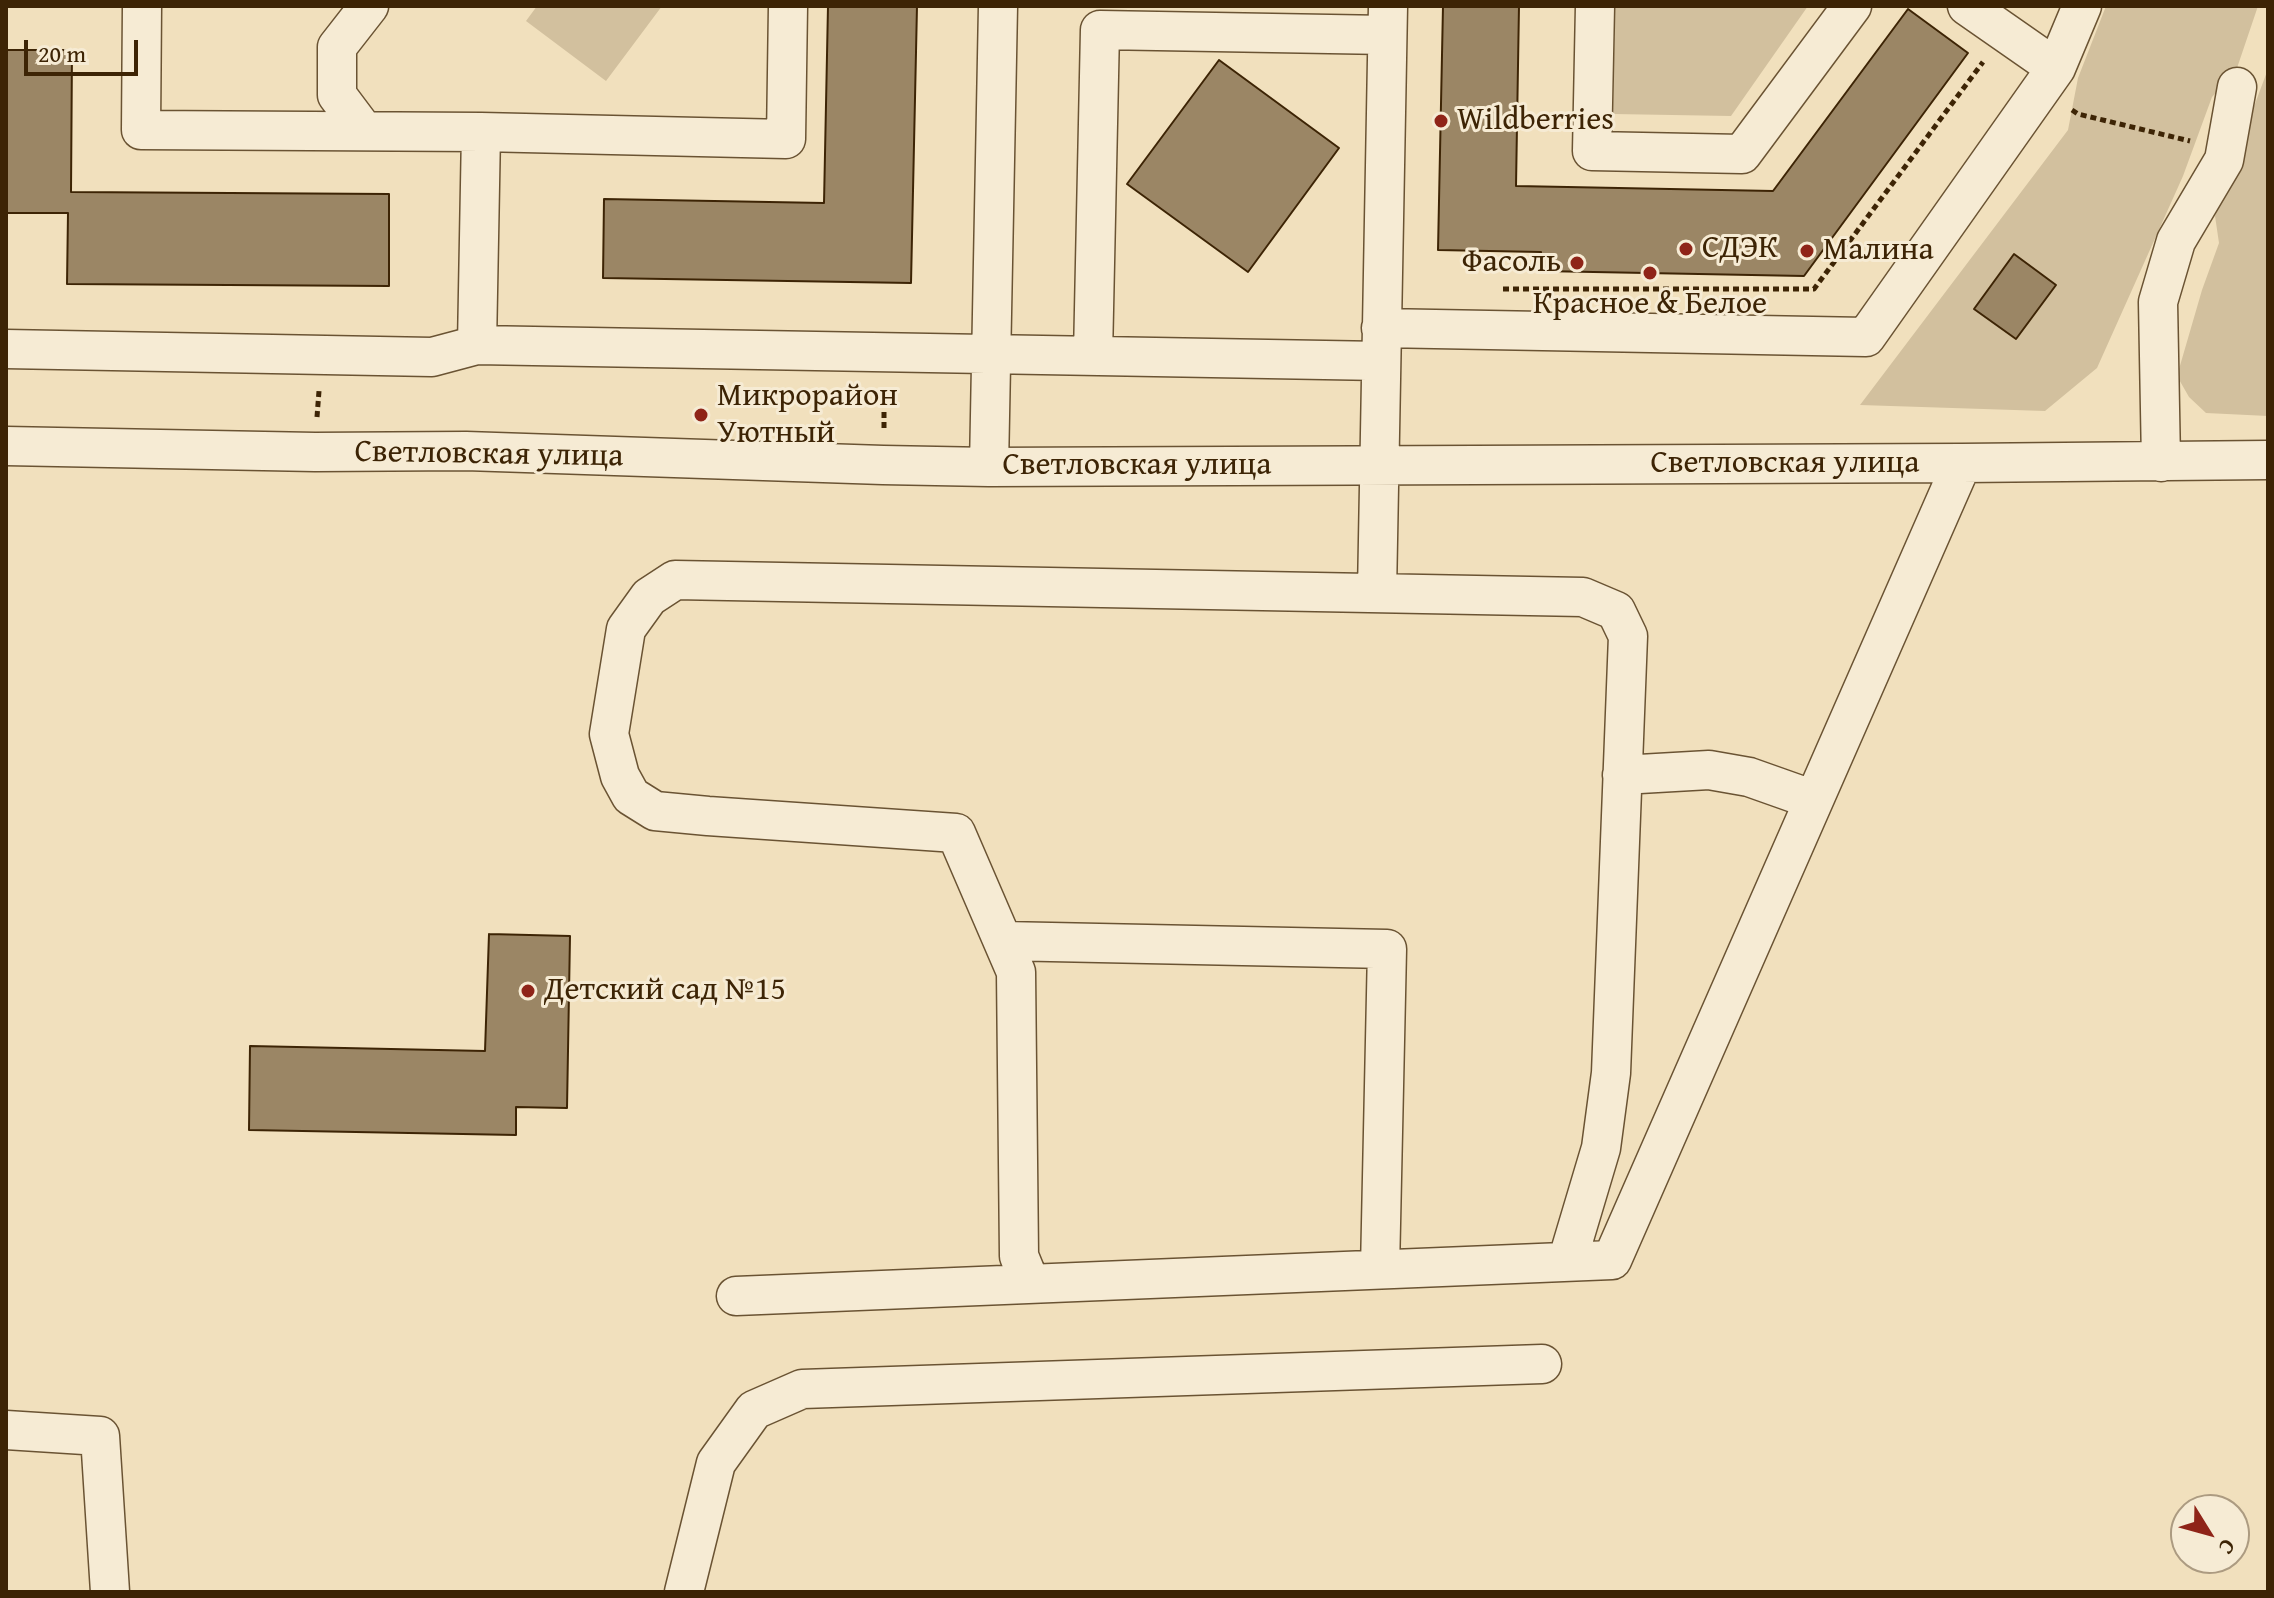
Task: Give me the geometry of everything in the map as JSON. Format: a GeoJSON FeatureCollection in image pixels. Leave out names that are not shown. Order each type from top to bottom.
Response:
{"type":"FeatureCollection","features":[{"type":"Feature","properties":{"kind":"street"},"geometry":{"type":"LineString","coordinates":[[142,6],[141,130],[481,132],[786,139],[788,6]]}},
{"type":"Feature","properties":{"kind":"street"},"geometry":{"type":"LineString","coordinates":[[364,131],[337,95],[337,47],[369,6]]}},
{"type":"Feature","properties":{"kind":"street"},"geometry":{"type":"LineString","coordinates":[[989,467],[998,6]]}},
{"type":"Feature","properties":{"kind":"street"},"geometry":{"type":"LineString","coordinates":[[1595,6],[1592,151],[1742,154],[1852,6]]}},
{"type":"Feature","properties":{"kind":"street"},"geometry":{"type":"LineString","coordinates":[[1967,6],[2056,68]]}},
{"type":"Feature","properties":{"kind":"street"},"geometry":{"type":"LineString","coordinates":[[6,349],[432,357],[477,345],[1093,356],[1381,344],[1866,337],[2056,68],[2082,6]]}},
{"type":"Feature","properties":{"kind":"street"},"geometry":{"type":"LineString","coordinates":[[1093,356],[1100,30],[1388,21],[1377,593]]}},
{"type":"Feature","properties":{"kind":"street"},"geometry":{"type":"LineString","coordinates":[[2161,462],[2158,302],[2176,241],[2224,160],[2237,87]]}},
{"type":"Feature","properties":{"kind":"street"},"geometry":{"type":"LineString","coordinates":[[477,345],[481,132]]}},
{"type":"Feature","properties":{"kind":"street","name":"Светловская улица"},"geometry":{"type":"LineString","coordinates":[[6,446],[315,452],[466,451],[989,467],[2268,460]]}},
{"type":"Feature","properties":{"kind":"street"},"geometry":{"type":"LineString","coordinates":[[736,1296],[1612,1260],[1962,463]]}},
{"type":"Feature","properties":{"kind":"street"},"geometry":{"type":"LineString","coordinates":[[1030,1283],[1019,1256],[1016,972],[956,833],[655,811],[631,796],[620,776],[609,734],[626,629],[649,597],[675,580],[1583,597],[1616,611],[1628,636],[1611,1073],[1601,1148],[1567,1262]]}},
{"type":"Feature","properties":{"kind":"street"},"geometry":{"type":"LineString","coordinates":[[1622,775],[1709,770],[1749,777],[1814,800]]}},
{"type":"Feature","properties":{"kind":"street"},"geometry":{"type":"LineString","coordinates":[[1003,941],[1387,949],[1380,1269]]}},
{"type":"Feature","properties":{"kind":"street"},"geometry":{"type":"LineString","coordinates":[[684,1592],[716,1463],[754,1410],[802,1389],[1542,1364]]}},
{"type":"Feature","properties":{"kind":"street"},"geometry":{"type":"LineString","coordinates":[[6,1430],[100,1436],[110,1592]]}},
{"type":"Feature","properties":{"kind":"path"},"geometry":{"type":"LineString","coordinates":[[1488,289],[1814,289],[1989,54]]}},
{"type":"Feature","properties":{"kind":"path"},"geometry":{"type":"LineString","coordinates":[[315,452],[319,390],[334,390]]}},
{"type":"Feature","properties":{"kind":"shaded area"},"geometry":{"type":"Polygon","coordinates":[[[537,6],[662,6],[606,81],[526,21],[537,6]]]}},
{"type":"Feature","properties":{"kind":"shaded area"},"geometry":{"type":"Polygon","coordinates":[[[1615,6],[1808,6],[1731,116],[1613,114],[1615,6]]]}},
{"type":"Feature","properties":{"kind":"shaded area"},"geometry":{"type":"Polygon","coordinates":[[[2106,6],[2258,6],[2236,71],[2212,97],[2183,176],[2097,368],[2045,411],[1860,405],[2068,130],[2078,78],[2106,6]]]}},
{"type":"Feature","properties":{"kind":"shaded area"},"geometry":{"type":"Polygon","coordinates":[[[2268,69],[2268,416],[2206,413],[2189,397],[2177,376],[2219,243],[2215,216],[2268,69]]]}},
{"type":"Feature","properties":{"kind":"building"},"geometry":{"type":"Polygon","coordinates":[[[828,6],[917,6],[911,283],[603,278],[604,199],[824,203],[828,6]]]}},
{"type":"Feature","properties":{"kind":"building"},"geometry":{"type":"Polygon","coordinates":[[[1443,6],[1519,6],[1516,186],[1773,191],[1908,9],[1968,53],[1804,276],[1541,271],[1541,252],[1438,250],[1443,6]]]}},
{"type":"Feature","properties":{"kind":"building"},"geometry":{"type":"Polygon","coordinates":[[[6,50],[72,50],[71,192],[389,194],[389,286],[67,284],[68,213],[6,213],[6,50]]]}},
{"type":"Feature","properties":{"kind":"building"},"geometry":{"type":"Polygon","coordinates":[[[1219,60],[1339,148],[1248,272],[1127,184],[1219,60]]]}},
{"type":"Feature","properties":{"kind":"building"},"geometry":{"type":"Polygon","coordinates":[[[2014,254],[2056,285],[2016,339],[1974,309],[2014,254]]]}},
{"type":"Feature","properties":{"kind":"building","name":"Детский сад №15"},"geometry":{"type":"Polygon","coordinates":[[[489,934],[570,936],[567,1108],[516,1107],[516,1135],[249,1130],[250,1046],[485,1051],[489,934]]]}},
{"type":"Feature","properties":{"kind":"place","name":"Wildberries"},"geometry":{"type":"Point","coordinates":[1441,121]}},
{"type":"Feature","properties":{"kind":"place","name":"СДЭК"},"geometry":{"type":"Point","coordinates":[1686,249]}},
{"type":"Feature","properties":{"kind":"place","name":"Малина"},"geometry":{"type":"Point","coordinates":[1807,251]}},
{"type":"Feature","properties":{"kind":"place","name":"Фасоль"},"geometry":{"type":"Point","coordinates":[1577,263]}},
{"type":"Feature","properties":{"kind":"place","name":"Красное & Белое"},"geometry":{"type":"Point","coordinates":[1650,273]}},
{"type":"Feature","properties":{"kind":"place","name":"Микрорайон Уютный"},"geometry":{"type":"Point","coordinates":[701,415]}},
{"type":"Feature","properties":{"kind":"place","name":"Детский сад №15"},"geometry":{"type":"Point","coordinates":[528,991]}}]}
